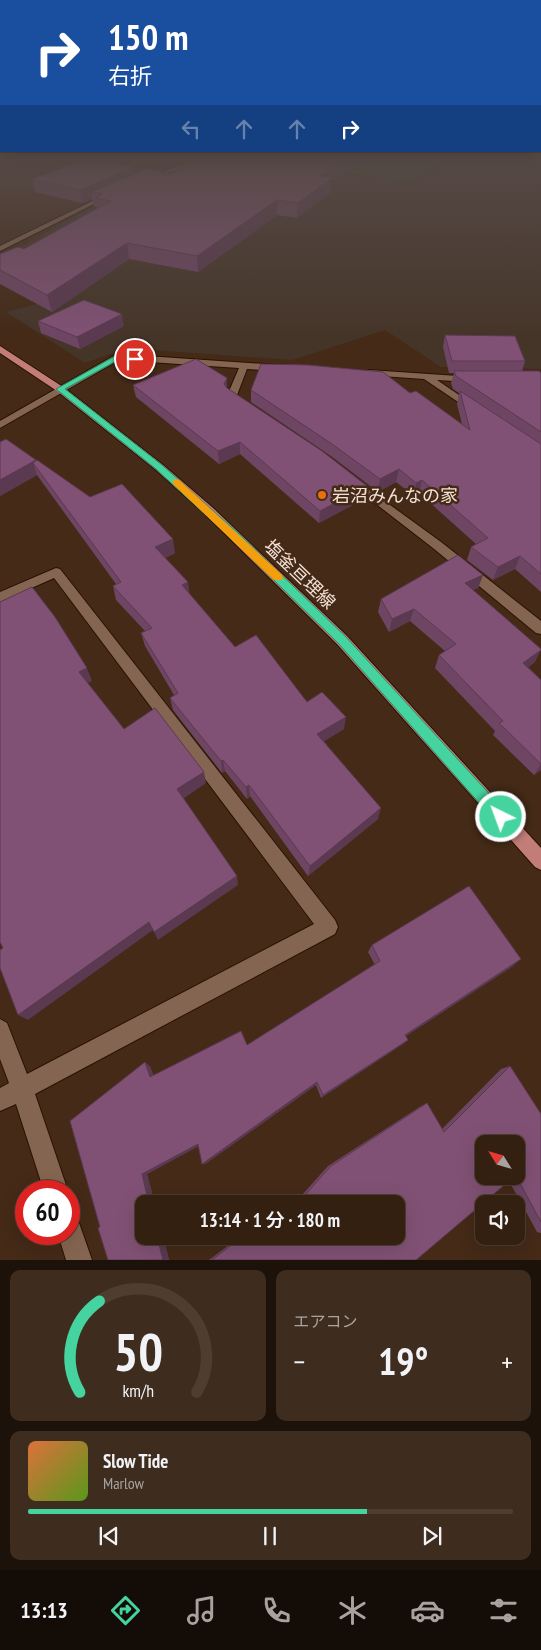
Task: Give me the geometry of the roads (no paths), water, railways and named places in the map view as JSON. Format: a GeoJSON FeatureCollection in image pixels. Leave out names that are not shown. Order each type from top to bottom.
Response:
{"type":"FeatureCollection","features":[{"type":"Feature","properties":{"kind":"main road","name":"塩釜亘理線"},"geometry":{"type":"LineString","coordinates":[[0,349],[60,389],[159,467],[209,511],[342,640],[541,861]]}},
{"type":"Feature","properties":{"kind":"street"},"geometry":{"type":"LineString","coordinates":[[0,249],[61,218]]}},
{"type":"Feature","properties":{"kind":"street"},"geometry":{"type":"LineString","coordinates":[[0,425],[117,358],[290,368]]}},
{"type":"Feature","properties":{"kind":"street"},"geometry":{"type":"LineString","coordinates":[[244,366],[232,396],[255,412]]}},
{"type":"Feature","properties":{"kind":"street"},"geometry":{"type":"LineString","coordinates":[[356,372],[428,378],[484,379]]}},
{"type":"Feature","properties":{"kind":"street"},"geometry":{"type":"LineString","coordinates":[[428,378],[484,416]]}},
{"type":"Feature","properties":{"kind":"street"},"geometry":{"type":"LineString","coordinates":[[342,472],[437,545],[541,629]]}},
{"type":"Feature","properties":{"kind":"street"},"geometry":{"type":"LineString","coordinates":[[0,597],[56,572],[328,927],[0,1100]]}},
{"type":"Feature","properties":{"kind":"street"},"geometry":{"type":"LineString","coordinates":[[0,1030],[52,1180]]}},
{"type":"Feature","properties":{"kind":"street"},"geometry":{"type":"LineString","coordinates":[[74,1245],[79,1260]]}},
{"type":"Feature","properties":{"kind":"place","name":"岩沼みんなの家"},"geometry":{"type":"Point","coordinates":[322,495]}}]}
